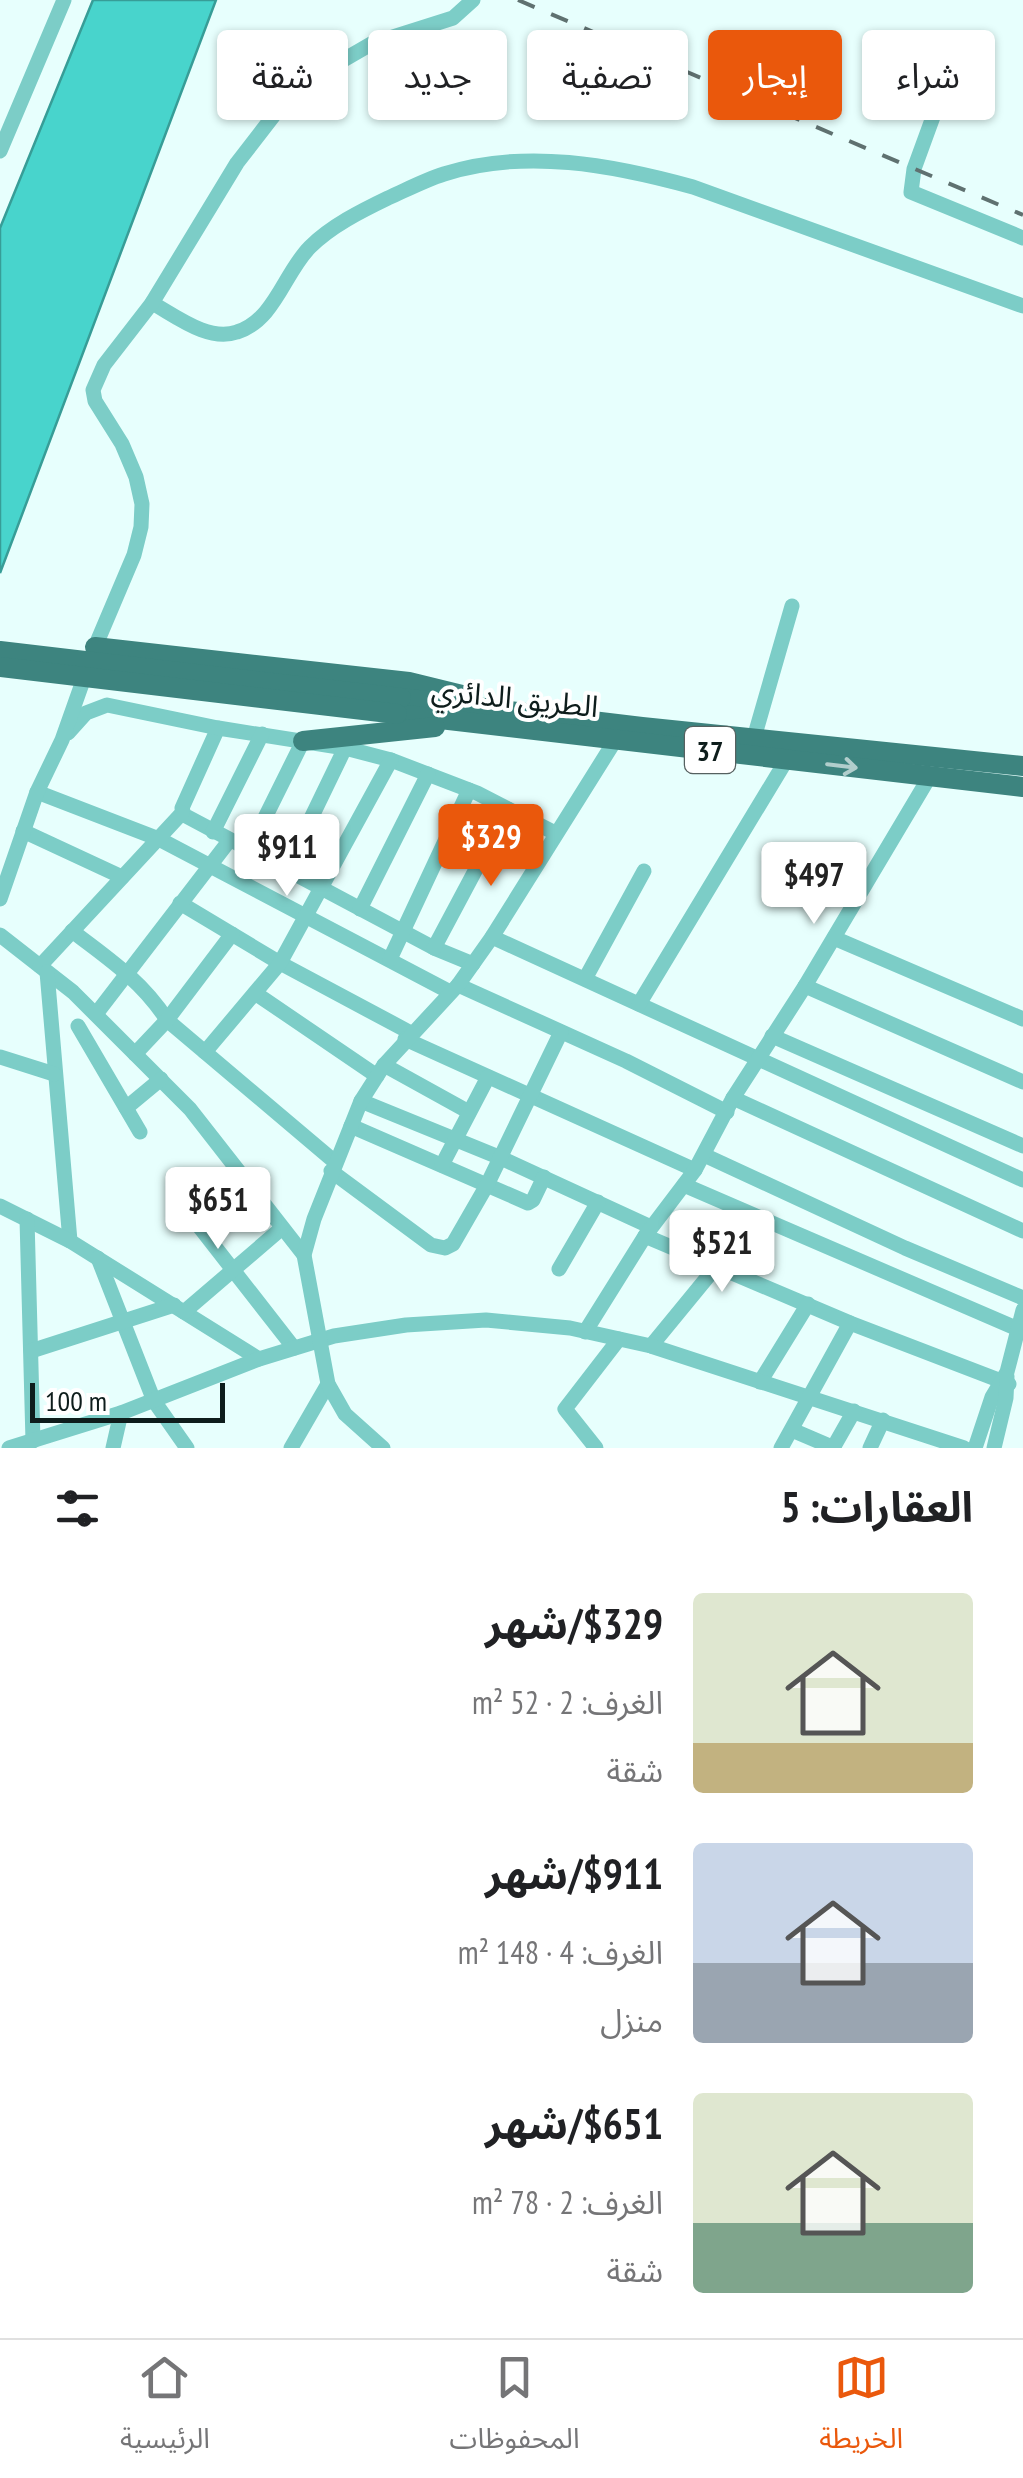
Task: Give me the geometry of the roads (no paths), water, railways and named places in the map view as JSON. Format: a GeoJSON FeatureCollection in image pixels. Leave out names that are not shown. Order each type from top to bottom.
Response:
{"type":"FeatureCollection","features":[{"type":"Feature","properties":{"kind":"highway"},"geometry":{"type":"LineString","coordinates":[[95,647],[409,682],[455,692],[477,715]]}},
{"type":"Feature","properties":{"kind":"highway","name":"الطريق الدائري"},"geometry":{"type":"LineString","coordinates":[[0,651],[399,706]]}},
{"type":"Feature","properties":{"kind":"highway","name":"الطريق الدائري"},"geometry":{"type":"LineString","coordinates":[[0,667],[1023,766]]}},
{"type":"Feature","properties":{"kind":"highway"},"geometry":{"type":"LineString","coordinates":[[303,741],[477,715]]}},
{"type":"Feature","properties":{"kind":"highway","name":"الطريق الدائري"},"geometry":{"type":"LineString","coordinates":[[477,715],[616,738],[1023,787]]}},
{"type":"Feature","properties":{"kind":"street"},"geometry":{"type":"LineString","coordinates":[[0,151],[64,0]]}},
{"type":"Feature","properties":{"kind":"street"},"geometry":{"type":"LineString","coordinates":[[0,899],[37,792],[62,740],[141,528],[142,504],[136,477],[122,444],[95,401],[93,390],[104,365],[152,302],[237,164],[296,88],[371,44],[453,18],[473,0]]}},
{"type":"Feature","properties":{"kind":"street"},"geometry":{"type":"LineString","coordinates":[[933,120],[910,192],[1023,238]]}},
{"type":"Feature","properties":{"kind":"street"},"geometry":{"type":"LineString","coordinates":[[152,302],[211,332],[238,332],[265,312],[317,240],[371,206],[441,174],[469,167],[552,161],[645,174],[693,187],[1023,306]]}},
{"type":"Feature","properties":{"kind":"street"},"geometry":{"type":"LineString","coordinates":[[754,738],[792,606]]}},
{"type":"Feature","properties":{"kind":"street"},"geometry":{"type":"LineString","coordinates":[[62,740],[86,714],[107,705],[345,748],[391,760],[469,790],[555,833]]}},
{"type":"Feature","properties":{"kind":"street"},"geometry":{"type":"LineString","coordinates":[[70,1241],[44,969],[72,931],[182,813],[218,728]]}},
{"type":"Feature","properties":{"kind":"street"},"geometry":{"type":"LineString","coordinates":[[213,832],[262,734]]}},
{"type":"Feature","properties":{"kind":"street"},"geometry":{"type":"LineString","coordinates":[[383,1448],[344,1414],[328,1384],[304,1255],[333,1167],[361,1101],[380,1070],[454,988],[492,937],[616,738]]}},
{"type":"Feature","properties":{"kind":"street"},"geometry":{"type":"LineString","coordinates":[[248,850],[303,741]]}},
{"type":"Feature","properties":{"kind":"street"},"geometry":{"type":"LineString","coordinates":[[287,868],[345,748]]}},
{"type":"Feature","properties":{"kind":"street"},"geometry":{"type":"LineString","coordinates":[[639,1004],[787,759]]}},
{"type":"Feature","properties":{"kind":"street"},"geometry":{"type":"LineString","coordinates":[[204,1052],[280,963],[391,760]]}},
{"type":"Feature","properties":{"kind":"street"},"geometry":{"type":"LineString","coordinates":[[360,909],[428,774]]}},
{"type":"Feature","properties":{"kind":"street"},"geometry":{"type":"LineString","coordinates":[[586,1332],[648,1231],[699,1163],[730,1105],[806,986],[930,776]]}},
{"type":"Feature","properties":{"kind":"street"},"geometry":{"type":"LineString","coordinates":[[390,960],[469,790]]}},
{"type":"Feature","properties":{"kind":"street"},"geometry":{"type":"LineString","coordinates":[[37,792],[159,839],[390,960],[1023,1231]]}},
{"type":"Feature","properties":{"kind":"street"},"geometry":{"type":"LineString","coordinates":[[434,948],[508,809]]}},
{"type":"Feature","properties":{"kind":"street"},"geometry":{"type":"LineString","coordinates":[[182,813],[434,948],[472,964]]}},
{"type":"Feature","properties":{"kind":"street"},"geometry":{"type":"LineString","coordinates":[[24,831],[122,877]]}},
{"type":"Feature","properties":{"kind":"street"},"geometry":{"type":"LineString","coordinates":[[96,1014],[229,841]]}},
{"type":"Feature","properties":{"kind":"street"},"geometry":{"type":"LineString","coordinates":[[586,979],[644,871]]}},
{"type":"Feature","properties":{"kind":"street"},"geometry":{"type":"LineString","coordinates":[[180,903],[408,1036],[488,1077],[1023,1298]]}},
{"type":"Feature","properties":{"kind":"street"},"geometry":{"type":"LineString","coordinates":[[72,931],[128,972],[168,1020],[333,1167],[436,1248],[453,1244],[488,1185],[561,1032]]}},
{"type":"Feature","properties":{"kind":"street"},"geometry":{"type":"LineString","coordinates":[[135,1054],[168,1020],[232,934]]}},
{"type":"Feature","properties":{"kind":"street"},"geometry":{"type":"LineString","coordinates":[[0,935],[96,1014],[190,1109],[304,1255]]}},
{"type":"Feature","properties":{"kind":"street"},"geometry":{"type":"LineString","coordinates":[[492,937],[1023,1180]]}},
{"type":"Feature","properties":{"kind":"street"},"geometry":{"type":"LineString","coordinates":[[834,938],[1023,1019]]}},
{"type":"Feature","properties":{"kind":"street"},"geometry":{"type":"LineString","coordinates":[[806,986],[1023,1082]]}},
{"type":"Feature","properties":{"kind":"street"},"geometry":{"type":"LineString","coordinates":[[255,993],[380,1070],[469,1112]]}},
{"type":"Feature","properties":{"kind":"street"},"geometry":{"type":"LineString","coordinates":[[78,1026],[140,1132]]}},
{"type":"Feature","properties":{"kind":"street"},"geometry":{"type":"LineString","coordinates":[[772,1036],[1023,1146]]}},
{"type":"Feature","properties":{"kind":"street"},"geometry":{"type":"LineString","coordinates":[[0,1057],[54,1074]]}},
{"type":"Feature","properties":{"kind":"street"},"geometry":{"type":"LineString","coordinates":[[442,1166],[488,1077]]}},
{"type":"Feature","properties":{"kind":"street"},"geometry":{"type":"LineString","coordinates":[[126,1108],[161,1079]]}},
{"type":"Feature","properties":{"kind":"street"},"geometry":{"type":"LineString","coordinates":[[361,1101],[598,1202],[715,1268],[850,1323],[1010,1371]]}},
{"type":"Feature","properties":{"kind":"street"},"geometry":{"type":"LineString","coordinates":[[351,1126],[528,1203],[544,1178]]}},
{"type":"Feature","properties":{"kind":"street"},"geometry":{"type":"LineString","coordinates":[[684,1184],[1018,1329]]}},
{"type":"Feature","properties":{"kind":"street"},"geometry":{"type":"LineString","coordinates":[[180,1202],[294,1348]]}},
{"type":"Feature","properties":{"kind":"street"},"geometry":{"type":"LineString","coordinates":[[558,1269],[598,1202]]}},
{"type":"Feature","properties":{"kind":"street"},"geometry":{"type":"LineString","coordinates":[[0,1206],[70,1241],[259,1359]]}},
{"type":"Feature","properties":{"kind":"street"},"geometry":{"type":"LineString","coordinates":[[652,1346],[715,1268],[746,1213]]}},
{"type":"Feature","properties":{"kind":"street"},"geometry":{"type":"LineString","coordinates":[[26,1219],[33,1441]]}},
{"type":"Feature","properties":{"kind":"street"},"geometry":{"type":"LineString","coordinates":[[32,1351],[178,1308],[282,1228]]}},
{"type":"Feature","properties":{"kind":"street"},"geometry":{"type":"LineString","coordinates":[[97,1258],[154,1401],[187,1448]]}},
{"type":"Feature","properties":{"kind":"street"},"geometry":{"type":"LineString","coordinates":[[760,1382],[808,1304]]}},
{"type":"Feature","properties":{"kind":"street"},"geometry":{"type":"LineString","coordinates":[[994,1448],[1023,1311]]}},
{"type":"Feature","properties":{"kind":"street"},"geometry":{"type":"LineString","coordinates":[[9,1448],[121,1413],[259,1359],[318,1341],[406,1325],[486,1320],[548,1324],[652,1346],[964,1448]]}},
{"type":"Feature","properties":{"kind":"street"},"geometry":{"type":"LineString","coordinates":[[781,1448],[850,1323]]}},
{"type":"Feature","properties":{"kind":"street"},"geometry":{"type":"LineString","coordinates":[[596,1448],[566,1408],[619,1339]]}},
{"type":"Feature","properties":{"kind":"street"},"geometry":{"type":"LineString","coordinates":[[975,1448],[981,1425],[1010,1371]]}},
{"type":"Feature","properties":{"kind":"street"},"geometry":{"type":"LineString","coordinates":[[291,1448],[328,1384]]}},
{"type":"Feature","properties":{"kind":"street"},"geometry":{"type":"LineString","coordinates":[[792,1430],[833,1448],[854,1411]]}},
{"type":"Feature","properties":{"kind":"street"},"geometry":{"type":"LineString","coordinates":[[113,1448],[121,1413]]}},
{"type":"Feature","properties":{"kind":"street"},"geometry":{"type":"LineString","coordinates":[[870,1448],[883,1420]]}},
{"type":"Feature","properties":{"kind":"water"},"geometry":{"type":"Polygon","coordinates":[[[93,0],[216,0],[0,573],[0,228],[93,0]]]}},
{"type":"Feature","properties":{"kind":"railway"},"geometry":{"type":"LineString","coordinates":[[518,0],[1023,215]]}}]}
